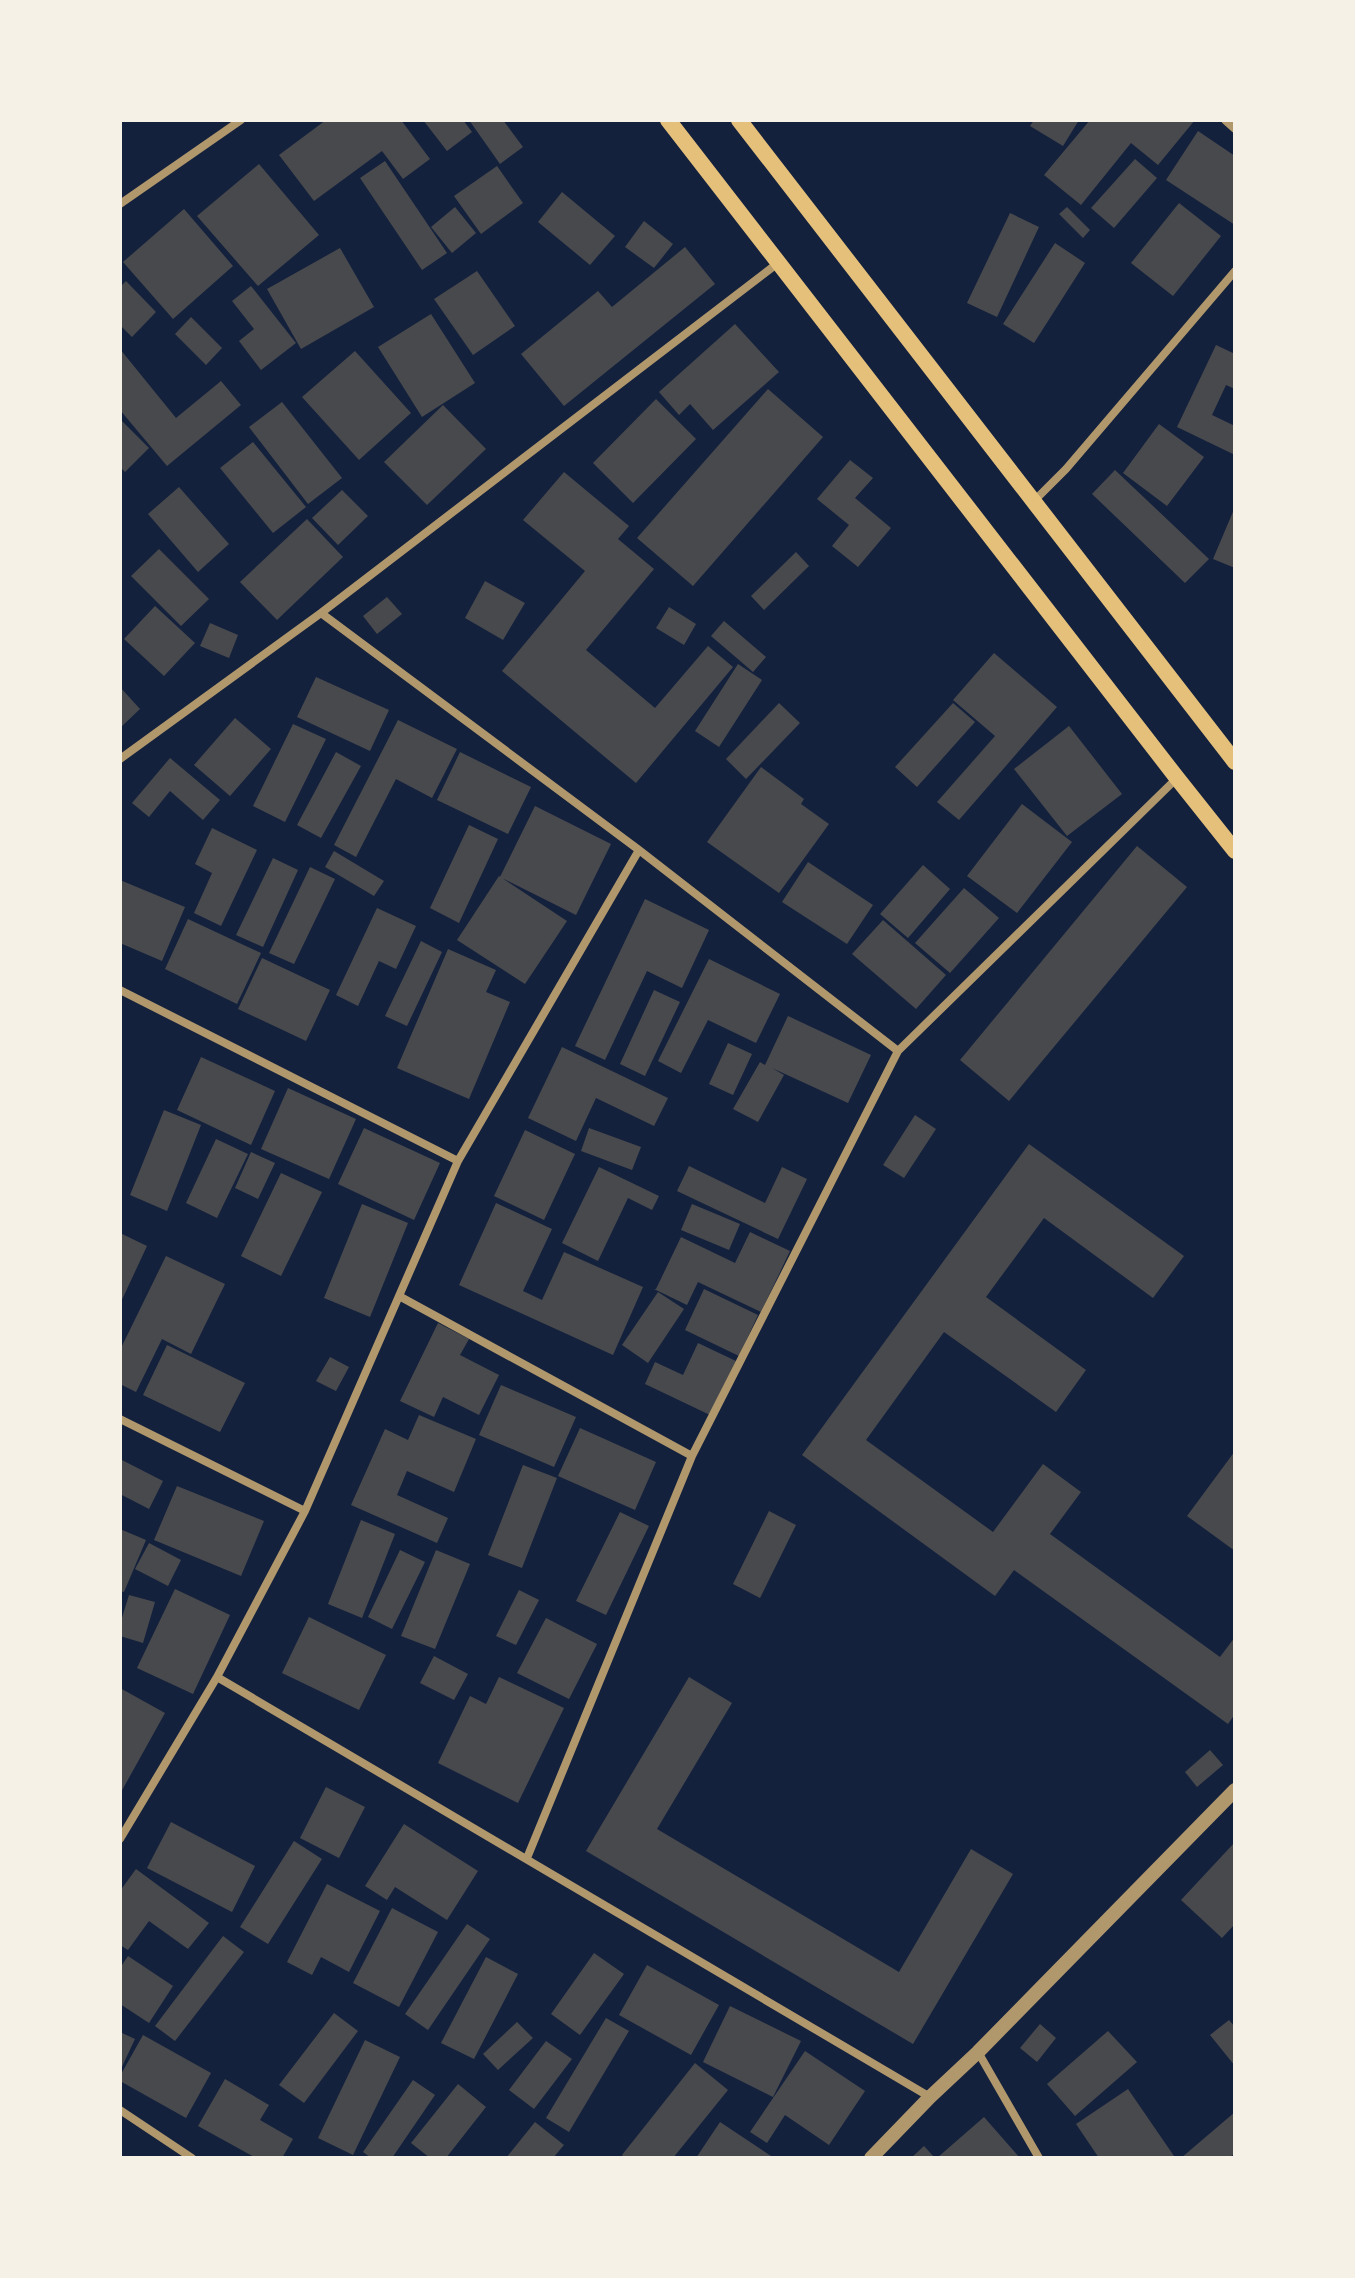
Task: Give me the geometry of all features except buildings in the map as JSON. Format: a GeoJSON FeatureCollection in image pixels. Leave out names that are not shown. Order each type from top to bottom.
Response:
{"type":"FeatureCollection","features":[{"type":"Feature","properties":{"kind":"main road"},"geometry":{"type":"LineString","coordinates":[[668,120],[1235,851]]}},
{"type":"Feature","properties":{"kind":"main road"},"geometry":{"type":"LineString","coordinates":[[739,120],[1235,762]]}},
{"type":"Feature","properties":{"kind":"street"},"geometry":{"type":"LineString","coordinates":[[120,204],[241,120]]}},
{"type":"Feature","properties":{"kind":"street"},"geometry":{"type":"LineString","coordinates":[[1225,120],[1235,129]]}},
{"type":"Feature","properties":{"kind":"street"},"geometry":{"type":"LineString","coordinates":[[120,759],[321,613],[778,263]]}},
{"type":"Feature","properties":{"kind":"street"},"geometry":{"type":"LineString","coordinates":[[1033,502],[1066,469],[1235,271]]}},
{"type":"Feature","properties":{"kind":"street"},"geometry":{"type":"LineString","coordinates":[[321,613],[639,850],[898,1051]]}},
{"type":"Feature","properties":{"kind":"street"},"geometry":{"type":"LineString","coordinates":[[527,1858],[692,1456],[898,1051],[1177,778]]}},
{"type":"Feature","properties":{"kind":"street"},"geometry":{"type":"LineString","coordinates":[[120,1839],[217,1677],[305,1511],[458,1161],[639,850]]}},
{"type":"Feature","properties":{"kind":"street"},"geometry":{"type":"LineString","coordinates":[[120,990],[458,1161]]}},
{"type":"Feature","properties":{"kind":"street"},"geometry":{"type":"LineString","coordinates":[[399,1296],[692,1456]]}},
{"type":"Feature","properties":{"kind":"street"},"geometry":{"type":"LineString","coordinates":[[120,1419],[305,1511]]}},
{"type":"Feature","properties":{"kind":"street"},"geometry":{"type":"LineString","coordinates":[[217,1677],[930,2097]]}},
{"type":"Feature","properties":{"kind":"street"},"geometry":{"type":"LineString","coordinates":[[871,2158],[1235,1790]]}},
{"type":"Feature","properties":{"kind":"street"},"geometry":{"type":"LineString","coordinates":[[978,2052],[1039,2158]]}},
{"type":"Feature","properties":{"kind":"street"},"geometry":{"type":"LineString","coordinates":[[120,2110],[192,2158]]}}]}
